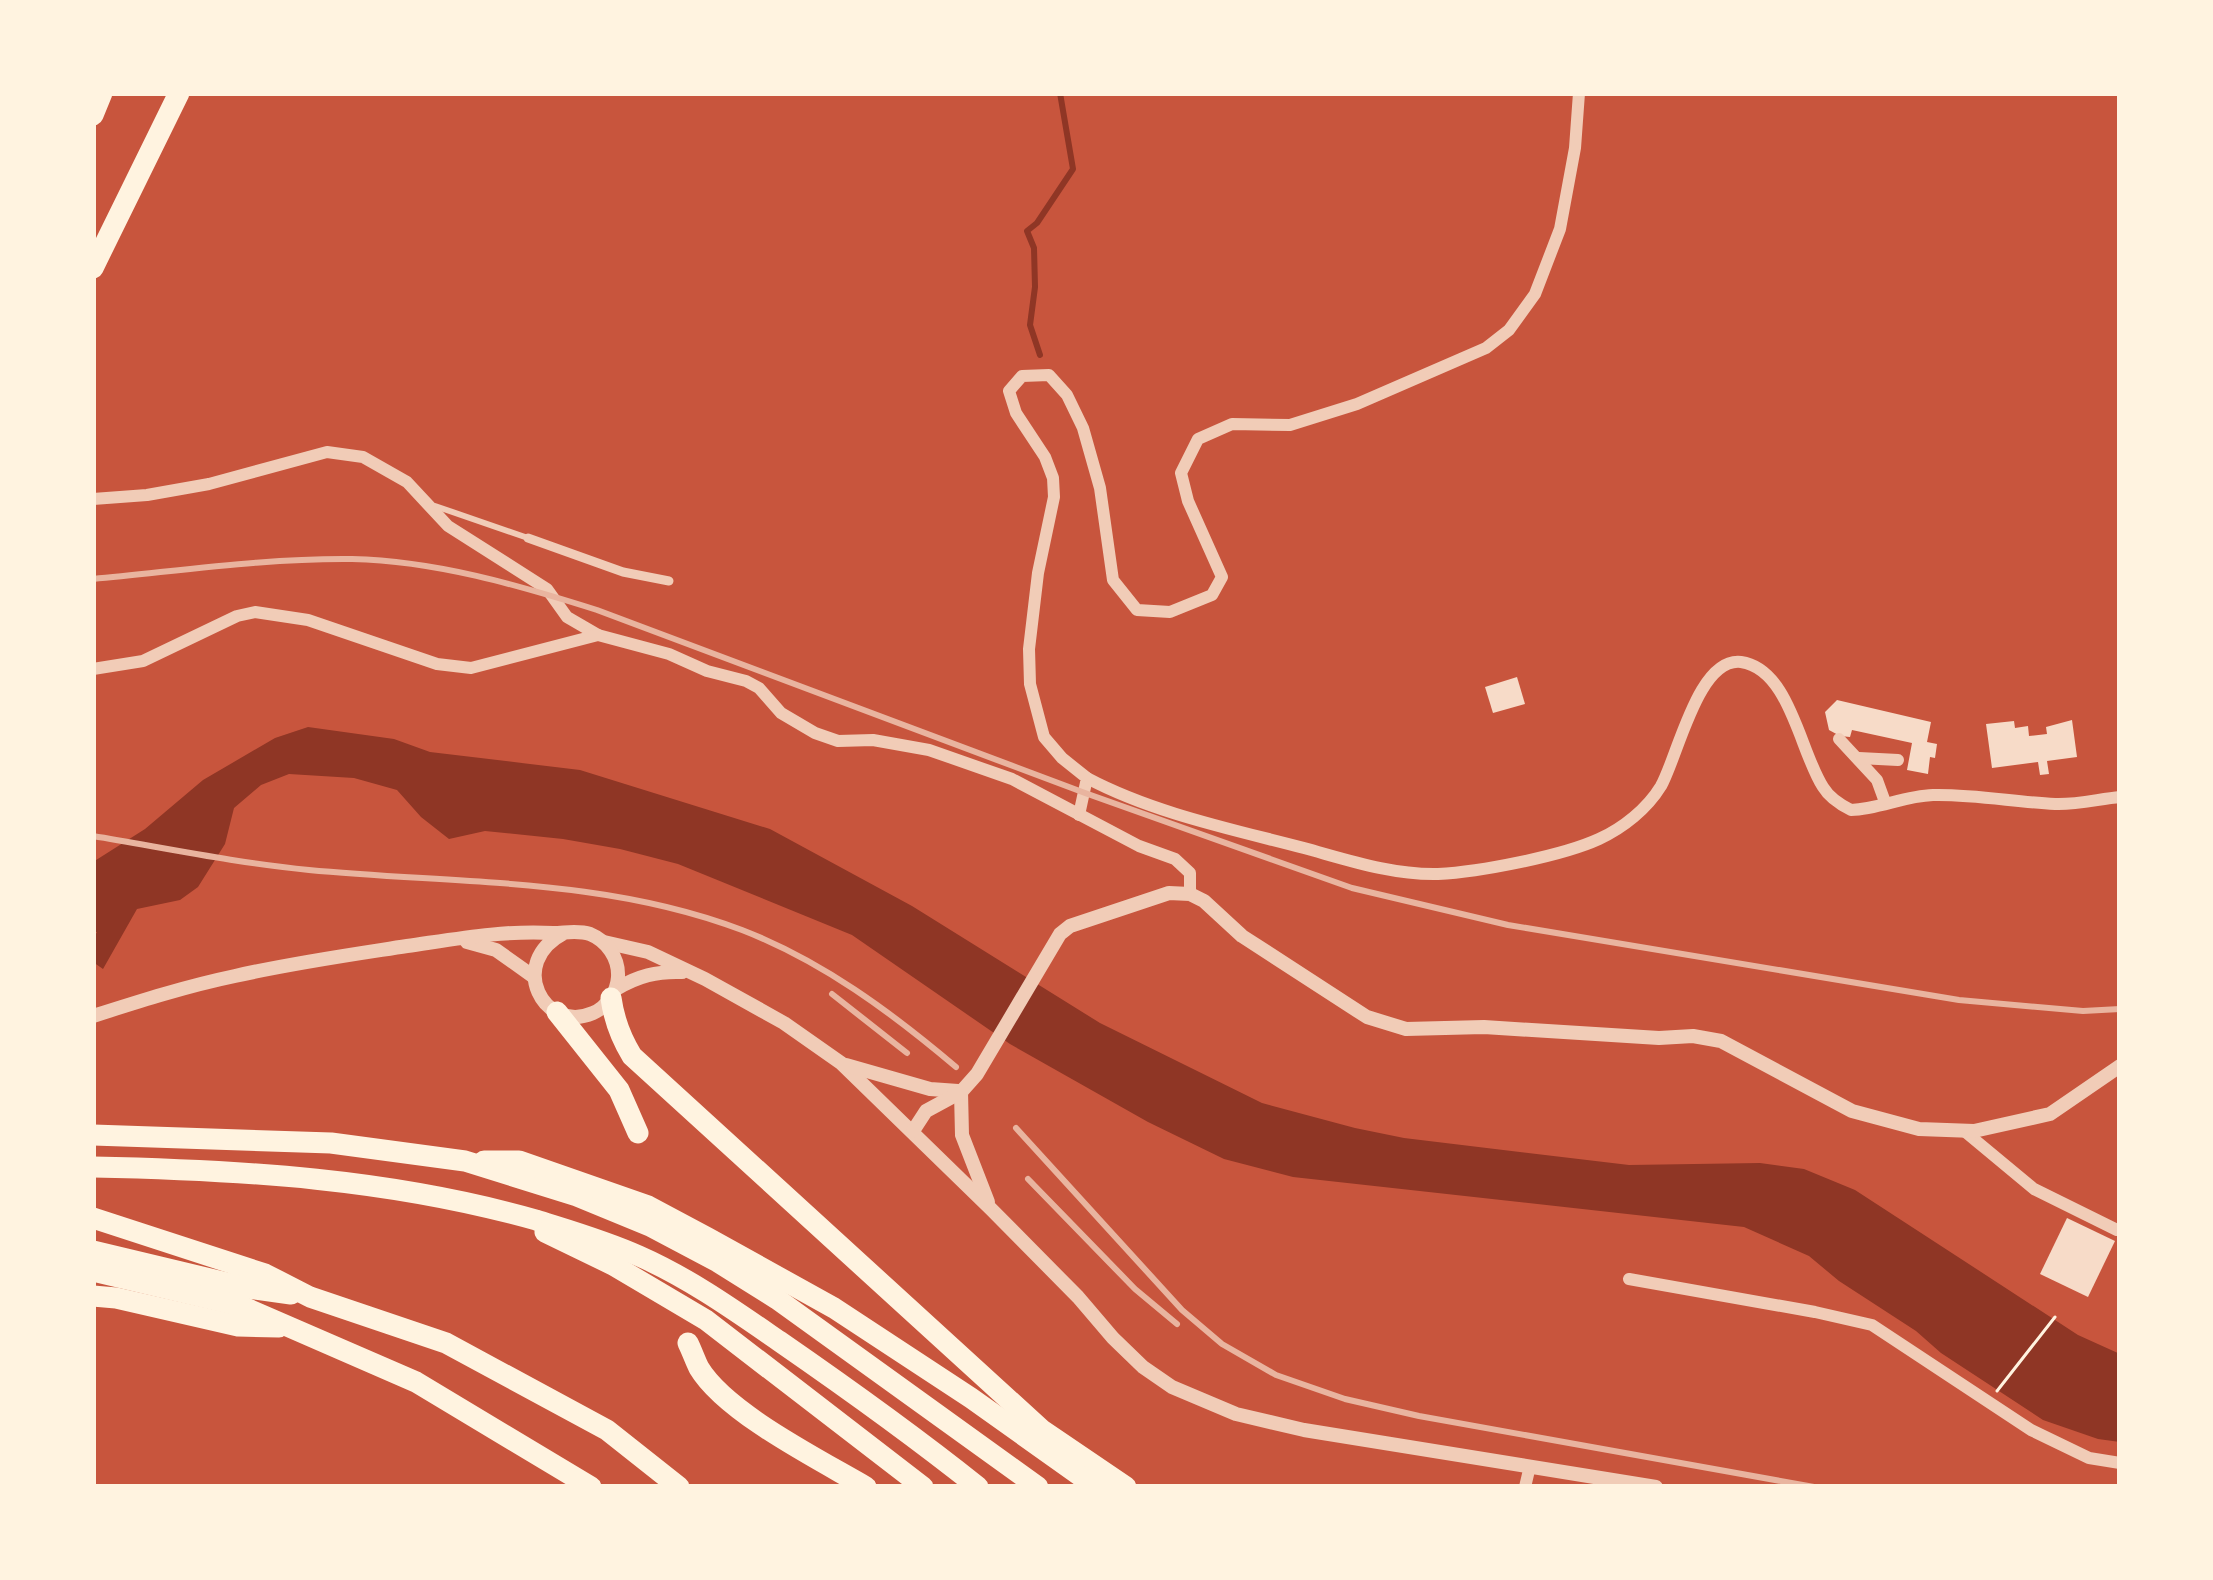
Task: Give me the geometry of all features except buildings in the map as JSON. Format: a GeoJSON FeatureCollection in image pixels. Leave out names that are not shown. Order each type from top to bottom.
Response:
{"type":"FeatureCollection","features":[{"type":"Feature","properties":{"kind":"highway"},"geometry":{"type":"LineString","coordinates":[[93,115],[102,93]]}},
{"type":"Feature","properties":{"kind":"highway"},"geometry":{"type":"LineString","coordinates":[[93,268],[179,93]]}},
{"type":"Feature","properties":{"kind":"highway"},"geometry":{"type":"LineString","coordinates":[[613,993],[614,1017],[632,1056],[1042,1430],[1126,1487]]}},
{"type":"Feature","properties":{"kind":"highway"},"geometry":{"type":"LineString","coordinates":[[557,1012],[619,1090],[638,1133]]}},
{"type":"Feature","properties":{"kind":"highway"},"geometry":{"type":"LineString","coordinates":[[93,1135],[331,1143],[465,1161],[519,1161],[647,1206],[834,1308],[971,1397],[1096,1487]]}},
{"type":"Feature","properties":{"kind":"highway"},"geometry":{"type":"LineString","coordinates":[[465,1161],[577,1196],[650,1226],[718,1262],[818,1327],[1038,1487]]}},
{"type":"Feature","properties":{"kind":"highway"},"geometry":{"type":"LineString","coordinates":[[93,1167],[303,1176],[451,1198],[580,1233],[640,1256],[703,1289],[852,1391],[978,1487]]}},
{"type":"Feature","properties":{"kind":"highway"},"geometry":{"type":"LineString","coordinates":[[514,1214],[706,1320],[923,1487]]}},
{"type":"Feature","properties":{"kind":"highway"},"geometry":{"type":"LineString","coordinates":[[93,1218],[266,1274],[310,1297],[446,1342],[607,1430],[680,1487]]}},
{"type":"Feature","properties":{"kind":"highway"},"geometry":{"type":"LineString","coordinates":[[93,1251],[248,1288],[310,1297]]}},
{"type":"Feature","properties":{"kind":"highway"},"geometry":{"type":"LineString","coordinates":[[93,1271],[241,1306],[416,1382],[591,1487]]}},
{"type":"Feature","properties":{"kind":"highway"},"geometry":{"type":"LineString","coordinates":[[93,1295],[238,1326],[291,1328]]}},
{"type":"Feature","properties":{"kind":"highway"},"geometry":{"type":"LineString","coordinates":[[688,1342],[700,1370],[724,1396],[775,1433],[866,1487]]}},
{"type":"Feature","properties":{"kind":"street"},"geometry":{"type":"LineString","coordinates":[[1579,93],[1560,229],[1535,294],[1509,330],[1486,348],[1357,404],[1290,425],[1232,424],[1198,439],[1181,472],[1187,501],[1222,577],[1212,596],[1170,612],[1137,610],[1113,580],[1100,488],[1083,428],[1067,395],[1049,375],[1022,376],[1009,391],[1016,413],[1053,478],[1054,497],[1029,649],[1030,684],[1044,737],[1087,778],[1115,793],[1392,871],[1439,874],[1571,850],[1634,818],[1660,788],[1702,688],[1714,671],[1729,662],[1762,670],[1780,692],[1823,788],[1851,810],[1927,795],[2059,804],[2120,797]]}},
{"type":"Feature","properties":{"kind":"street"},"geometry":{"type":"LineString","coordinates":[[93,499],[209,484],[327,452],[363,458],[407,482],[448,526],[547,589],[567,617],[598,635],[746,681],[759,688],[781,713],[815,733],[838,741],[873,740],[929,750],[1012,779],[1139,846],[1175,859],[1190,873],[1190,894]]}},
{"type":"Feature","properties":{"kind":"street"},"geometry":{"type":"LineString","coordinates":[[528,538],[623,572],[669,581]]}},
{"type":"Feature","properties":{"kind":"street"},"geometry":{"type":"LineString","coordinates":[[93,669],[142,661],[255,612],[308,620],[437,664],[471,668],[598,635]]}},
{"type":"Feature","properties":{"kind":"street"},"geometry":{"type":"LineString","coordinates":[[1840,739],[1877,780],[1885,802]]}},
{"type":"Feature","properties":{"kind":"street"},"geometry":{"type":"LineString","coordinates":[[1859,758],[1898,760]]}},
{"type":"Feature","properties":{"kind":"street"},"geometry":{"type":"LineString","coordinates":[[1079,814],[1087,778]]}},
{"type":"Feature","properties":{"kind":"street"},"geometry":{"type":"LineString","coordinates":[[914,1131],[926,1111],[961,1092],[977,1075],[1060,934],[1070,926],[1169,893],[1190,894],[1204,901],[1242,936],[1367,1017],[1406,1029],[1484,1027],[1721,1041],[1852,1111],[1919,1129],[2004,1126],[2050,1114],[2120,1066]]}},
{"type":"Feature","properties":{"kind":"street"},"geometry":{"type":"LineString","coordinates":[[93,1016],[289,963],[526,932],[592,935],[648,952],[705,979],[784,1023],[841,1063],[992,1209],[1113,1339],[1172,1388],[1236,1414],[1286,1426],[1655,1487]]}},
{"type":"Feature","properties":{"kind":"street"},"geometry":{"type":"LineString","coordinates":[[564,933],[541,950],[534,977],[546,1004],[569,1016],[592,1013],[638,976],[687,972]]}},
{"type":"Feature","properties":{"kind":"street"},"geometry":{"type":"LineString","coordinates":[[450,940],[496,950],[534,977]]}},
{"type":"Feature","properties":{"kind":"street"},"geometry":{"type":"LineString","coordinates":[[604,942],[617,964],[613,993]]}},
{"type":"Feature","properties":{"kind":"street"},"geometry":{"type":"LineString","coordinates":[[841,1063],[930,1089],[961,1092]]}},
{"type":"Feature","properties":{"kind":"street"},"geometry":{"type":"LineString","coordinates":[[961,1092],[962,1136],[992,1209]]}},
{"type":"Feature","properties":{"kind":"street"},"geometry":{"type":"LineString","coordinates":[[1963,1130],[2034,1189],[2117,1230]]}},
{"type":"Feature","properties":{"kind":"street"},"geometry":{"type":"LineString","coordinates":[[1629,1279],[1872,1325],[2031,1430],[2089,1458],[2120,1462]]}},
{"type":"Feature","properties":{"kind":"street"},"geometry":{"type":"LineString","coordinates":[[1525,1487],[1530,1466]]}},
{"type":"Feature","properties":{"kind":"lane"},"geometry":{"type":"LineString","coordinates":[[426,503],[528,538]]}},
{"type":"Feature","properties":{"kind":"path"},"geometry":{"type":"LineString","coordinates":[[1996,1392],[2055,1317]]}},
{"type":"Feature","properties":{"kind":"shaded area"},"geometry":{"type":"Polygon","coordinates":[[[308,727],[394,739],[430,752],[580,770],[770,829],[912,906],[1100,1023],[1262,1103],[1404,1138],[1629,1165],[1760,1163],[1804,1169],[1855,1190],[2078,1335],[2120,1354],[2120,1442],[2043,1420],[1941,1353],[1809,1256],[1744,1227],[1293,1177],[1224,1159],[1010,1044],[852,935],[678,864],[620,849],[485,831],[449,839],[397,790],[354,778],[289,774],[261,785],[234,808],[225,844],[198,887],[180,900],[137,909],[103,969],[93,962],[97,932],[93,933],[93,862],[145,829],[203,780],[275,738],[308,727]]]}},
{"type":"Feature","properties":{"kind":"waterway"},"geometry":{"type":"LineString","coordinates":[[1040,355],[1030,325],[1034,248],[1027,231],[1073,169],[1060,93]]}},
{"type":"Feature","properties":{"kind":"railway"},"geometry":{"type":"LineString","coordinates":[[93,579],[320,559],[415,564],[476,576],[597,610],[1352,888],[1508,925],[1959,1000],[2083,1011],[2120,1009]]}},
{"type":"Feature","properties":{"kind":"railway"},"geometry":{"type":"LineString","coordinates":[[93,836],[282,867],[582,891],[689,913],[742,930],[828,972],[956,1067]]}},
{"type":"Feature","properties":{"kind":"railway"},"geometry":{"type":"LineString","coordinates":[[832,994],[907,1053]]}},
{"type":"Feature","properties":{"kind":"railway"},"geometry":{"type":"LineString","coordinates":[[1016,1128],[1182,1310],[1222,1344],[1276,1375],[1345,1399],[1419,1416],[1814,1487]]}},
{"type":"Feature","properties":{"kind":"railway"},"geometry":{"type":"LineString","coordinates":[[1028,1179],[1135,1289],[1177,1324]]}}]}
